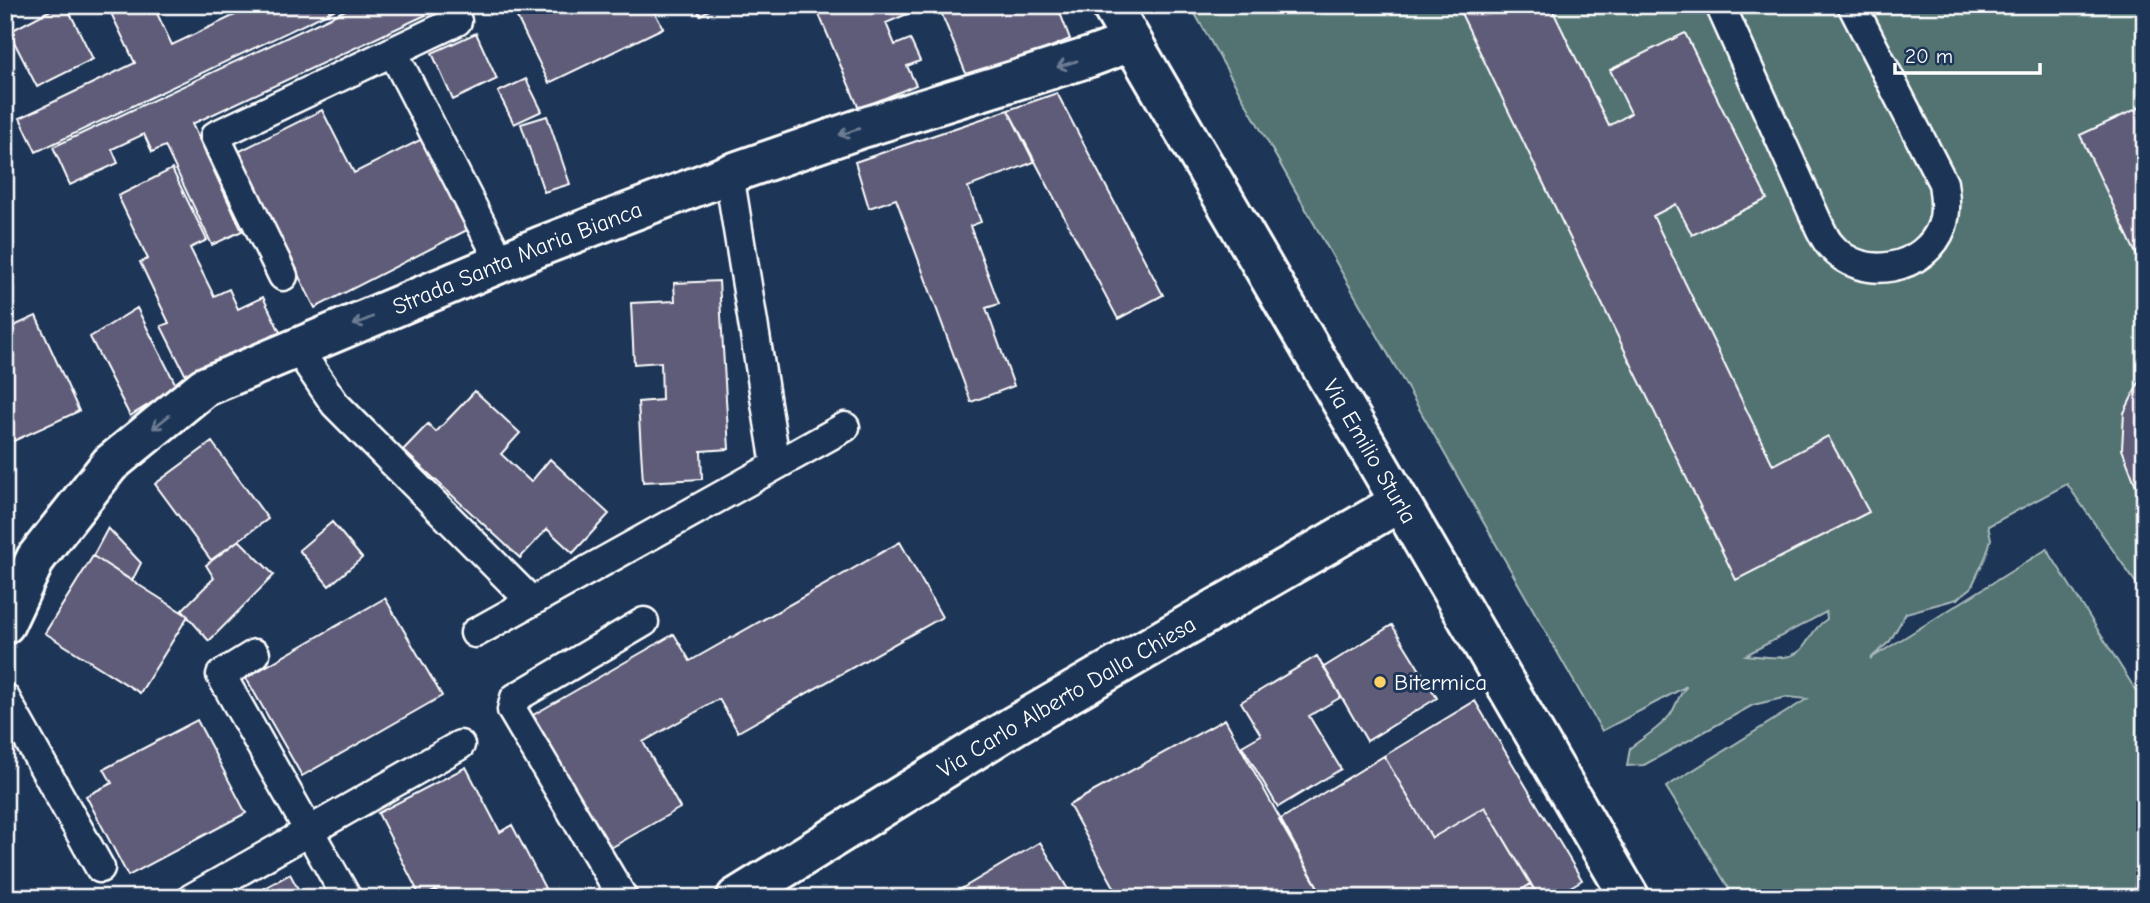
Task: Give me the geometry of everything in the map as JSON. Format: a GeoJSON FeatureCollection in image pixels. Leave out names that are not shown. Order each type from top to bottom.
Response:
{"type":"FeatureCollection","features":[{"type":"Feature","properties":{"kind":"street","name":"Via Emilio Sturla"},"geometry":{"type":"LineString","coordinates":[[1111,5],[1630,898]]}},
{"type":"Feature","properties":{"kind":"street","name":"Strada Santa Maria Bianca"},"geometry":{"type":"LineString","coordinates":[[5,624],[36,558],[110,464],[204,387],[500,263],[729,174],[862,128],[1090,57],[1131,41]]}},
{"type":"Feature","properties":{"kind":"street","name":"Via Carlo Alberto Dalla Chiesa"},"geometry":{"type":"LineString","coordinates":[[736,898],[1015,725],[1400,502]]}},
{"type":"Feature","properties":{"kind":"lane"},"geometry":{"type":"LineString","coordinates":[[1720,5],[1831,247],[1849,260],[1870,268],[1893,267],[1913,260],[1930,246],[1942,227],[1947,205],[1943,183],[1852,5]]}},
{"type":"Feature","properties":{"kind":"lane"},"geometry":{"type":"LineString","coordinates":[[284,276],[215,136],[457,21]]}},
{"type":"Feature","properties":{"kind":"lane"},"geometry":{"type":"LineString","coordinates":[[393,52],[500,263]]}},
{"type":"Feature","properties":{"kind":"lane"},"geometry":{"type":"LineString","coordinates":[[729,174],[776,465]]}},
{"type":"Feature","properties":{"kind":"lane"},"geometry":{"type":"LineString","coordinates":[[297,348],[335,404],[531,601]]}},
{"type":"Feature","properties":{"kind":"lane"},"geometry":{"type":"LineString","coordinates":[[475,633],[845,427]]}},
{"type":"Feature","properties":{"kind":"lane"},"geometry":{"type":"LineString","coordinates":[[622,898],[512,710],[515,698],[644,622]]}},
{"type":"Feature","properties":{"kind":"lane"},"geometry":{"type":"LineString","coordinates":[[255,654],[221,675],[347,898]]}},
{"type":"Feature","properties":{"kind":"lane"},"geometry":{"type":"LineString","coordinates":[[5,698],[100,868]]}},
{"type":"Feature","properties":{"kind":"lane"},"geometry":{"type":"LineString","coordinates":[[192,898],[460,745]]}},
{"type":"Feature","properties":{"kind":"green space"},"geometry":{"type":"Polygon","coordinates":[[[1190,5],[2145,5],[2145,596],[2067,484],[1988,526],[1991,539],[1971,588],[1957,599],[1906,613],[1890,641],[1870,659],[2047,549],[2145,705],[2145,898],[1735,898],[1666,787],[1807,699],[1787,697],[1753,705],[1644,765],[1627,766],[1630,748],[1666,720],[1687,686],[1602,731],[1190,5]],[[1826,612],[1746,655],[1794,655],[1827,619],[1826,612]]]}},
{"type":"Feature","properties":{"kind":"building"},"geometry":{"type":"Polygon","coordinates":[[[60,5],[66,5],[93,59],[37,87],[9,32],[60,5]]]}},
{"type":"Feature","properties":{"kind":"building"},"geometry":{"type":"Polygon","coordinates":[[[117,5],[153,5],[172,45],[256,5],[327,5],[330,12],[36,152],[20,118],[135,63],[109,9],[117,5]]]}},
{"type":"Feature","properties":{"kind":"building"},"geometry":{"type":"Polygon","coordinates":[[[327,5],[343,5],[330,12],[327,5]]]}},
{"type":"Feature","properties":{"kind":"building"},"geometry":{"type":"Polygon","coordinates":[[[356,5],[447,5],[192,124],[242,231],[212,245],[165,146],[152,152],[144,134],[112,149],[118,163],[70,185],[53,147],[356,5]]]}},
{"type":"Feature","properties":{"kind":"building"},"geometry":{"type":"Polygon","coordinates":[[[511,5],[670,5],[655,13],[663,28],[549,83],[511,5]]]}},
{"type":"Feature","properties":{"kind":"building"},"geometry":{"type":"Polygon","coordinates":[[[695,5],[718,5],[700,15],[695,5]]]}},
{"type":"Feature","properties":{"kind":"building"},"geometry":{"type":"Polygon","coordinates":[[[815,5],[928,5],[886,23],[895,45],[910,39],[920,61],[907,66],[916,85],[859,109],[815,5]]]}},
{"type":"Feature","properties":{"kind":"building"},"geometry":{"type":"Polygon","coordinates":[[[938,5],[1057,5],[1070,39],[969,81],[938,5]]]}},
{"type":"Feature","properties":{"kind":"building"},"geometry":{"type":"Polygon","coordinates":[[[1457,5],[1550,5],[1609,126],[1631,113],[1610,70],[1685,33],[1767,199],[1692,235],[1676,204],[1653,216],[1773,465],[1828,436],[1869,512],[1736,580],[1457,5]]]}},
{"type":"Feature","properties":{"kind":"building"},"geometry":{"type":"Polygon","coordinates":[[[476,33],[497,79],[453,100],[432,53],[476,33]]]}},
{"type":"Feature","properties":{"kind":"building"},"geometry":{"type":"Polygon","coordinates":[[[526,79],[542,111],[514,124],[498,92],[526,79]]]}},
{"type":"Feature","properties":{"kind":"building"},"geometry":{"type":"Polygon","coordinates":[[[1057,93],[1163,295],[1118,319],[1008,110],[1057,93]]]}},
{"type":"Feature","properties":{"kind":"building"},"geometry":{"type":"Polygon","coordinates":[[[2145,105],[2145,273],[2080,135],[2145,105]]]}},
{"type":"Feature","properties":{"kind":"building"},"geometry":{"type":"Polygon","coordinates":[[[322,110],[354,173],[426,137],[471,228],[315,308],[236,153],[322,110]]]}},
{"type":"Feature","properties":{"kind":"building"},"geometry":{"type":"Polygon","coordinates":[[[1008,110],[1034,162],[968,187],[981,222],[970,226],[999,304],[986,308],[1014,386],[971,402],[896,199],[869,208],[855,162],[1008,110]]]}},
{"type":"Feature","properties":{"kind":"building"},"geometry":{"type":"Polygon","coordinates":[[[547,116],[570,184],[544,192],[521,124],[547,116]]]}},
{"type":"Feature","properties":{"kind":"building"},"geometry":{"type":"Polygon","coordinates":[[[172,169],[207,240],[190,248],[214,296],[229,289],[238,309],[263,297],[283,338],[190,384],[161,326],[169,323],[140,262],[148,259],[118,196],[172,169]]]}},
{"type":"Feature","properties":{"kind":"building"},"geometry":{"type":"Polygon","coordinates":[[[719,281],[729,449],[701,451],[702,479],[643,482],[638,402],[662,400],[661,362],[634,364],[631,303],[675,301],[674,283],[719,281]]]}},
{"type":"Feature","properties":{"kind":"building"},"geometry":{"type":"Polygon","coordinates":[[[137,308],[177,387],[130,416],[90,337],[137,308]]]}},
{"type":"Feature","properties":{"kind":"building"},"geometry":{"type":"Polygon","coordinates":[[[36,316],[79,411],[5,445],[5,330],[36,316]]]}},
{"type":"Feature","properties":{"kind":"building"},"geometry":{"type":"Polygon","coordinates":[[[2145,375],[2145,503],[2141,499],[2122,449],[2124,413],[2145,375]]]}},
{"type":"Feature","properties":{"kind":"building"},"geometry":{"type":"Polygon","coordinates":[[[475,391],[520,433],[501,454],[531,482],[550,459],[609,514],[573,553],[547,529],[520,558],[403,450],[428,424],[436,432],[475,391]]]}},
{"type":"Feature","properties":{"kind":"building"},"geometry":{"type":"Polygon","coordinates":[[[212,442],[268,519],[211,560],[155,484],[212,442]]]}},
{"type":"Feature","properties":{"kind":"building"},"geometry":{"type":"Polygon","coordinates":[[[332,522],[362,558],[329,586],[299,550],[332,522]]]}},
{"type":"Feature","properties":{"kind":"building"},"geometry":{"type":"Polygon","coordinates":[[[108,528],[141,563],[132,581],[93,556],[108,528]]]}},
{"type":"Feature","properties":{"kind":"building"},"geometry":{"type":"Polygon","coordinates":[[[239,540],[274,575],[209,641],[182,610],[214,578],[206,565],[239,540]]]}},
{"type":"Feature","properties":{"kind":"building"},"geometry":{"type":"Polygon","coordinates":[[[900,542],[942,617],[738,732],[719,699],[643,742],[680,808],[609,849],[533,715],[674,634],[690,661],[900,542]]]}},
{"type":"Feature","properties":{"kind":"building"},"geometry":{"type":"Polygon","coordinates":[[[93,556],[188,616],[140,693],[45,633],[93,556]]]}},
{"type":"Feature","properties":{"kind":"building"},"geometry":{"type":"Polygon","coordinates":[[[385,598],[442,696],[302,776],[246,678],[385,598]]]}},
{"type":"Feature","properties":{"kind":"building","name":"Bitermica"},"geometry":{"type":"Polygon","coordinates":[[[1392,625],[1437,698],[1367,741],[1324,667],[1392,625]]]}},
{"type":"Feature","properties":{"kind":"building"},"geometry":{"type":"Polygon","coordinates":[[[1317,656],[1341,697],[1309,716],[1341,769],[1278,807],[1242,746],[1261,735],[1241,702],[1317,656]]]}},
{"type":"Feature","properties":{"kind":"building"},"geometry":{"type":"Polygon","coordinates":[[[1475,701],[1582,880],[1552,898],[1539,898],[1485,807],[1432,838],[1384,756],[1475,701]]]}},
{"type":"Feature","properties":{"kind":"building"},"geometry":{"type":"Polygon","coordinates":[[[1225,719],[1324,898],[1120,898],[1069,805],[1225,719]]]}},
{"type":"Feature","properties":{"kind":"building"},"geometry":{"type":"Polygon","coordinates":[[[197,720],[246,813],[128,876],[86,796],[112,783],[104,769],[197,720]]]}},
{"type":"Feature","properties":{"kind":"building"},"geometry":{"type":"Polygon","coordinates":[[[1384,756],[1432,838],[1485,807],[1531,884],[1508,898],[1324,898],[1279,820],[1384,756]]]}},
{"type":"Feature","properties":{"kind":"building"},"geometry":{"type":"Polygon","coordinates":[[[466,767],[500,832],[512,825],[548,894],[541,898],[440,898],[436,890],[421,898],[378,813],[466,767]]]}},
{"type":"Feature","properties":{"kind":"building"},"geometry":{"type":"Polygon","coordinates":[[[1040,842],[1073,898],[946,898],[1040,842]]]}},
{"type":"Feature","properties":{"kind":"building"},"geometry":{"type":"Polygon","coordinates":[[[290,874],[303,898],[246,898],[290,874]]]}},
{"type":"Feature","properties":{"kind":"building"},"geometry":{"type":"Polygon","coordinates":[[[1531,884],[1539,898],[1508,898],[1531,884]]]}},
{"type":"Feature","properties":{"kind":"place","name":"Bitermica"},"geometry":{"type":"Point","coordinates":[1380,682]}}]}
